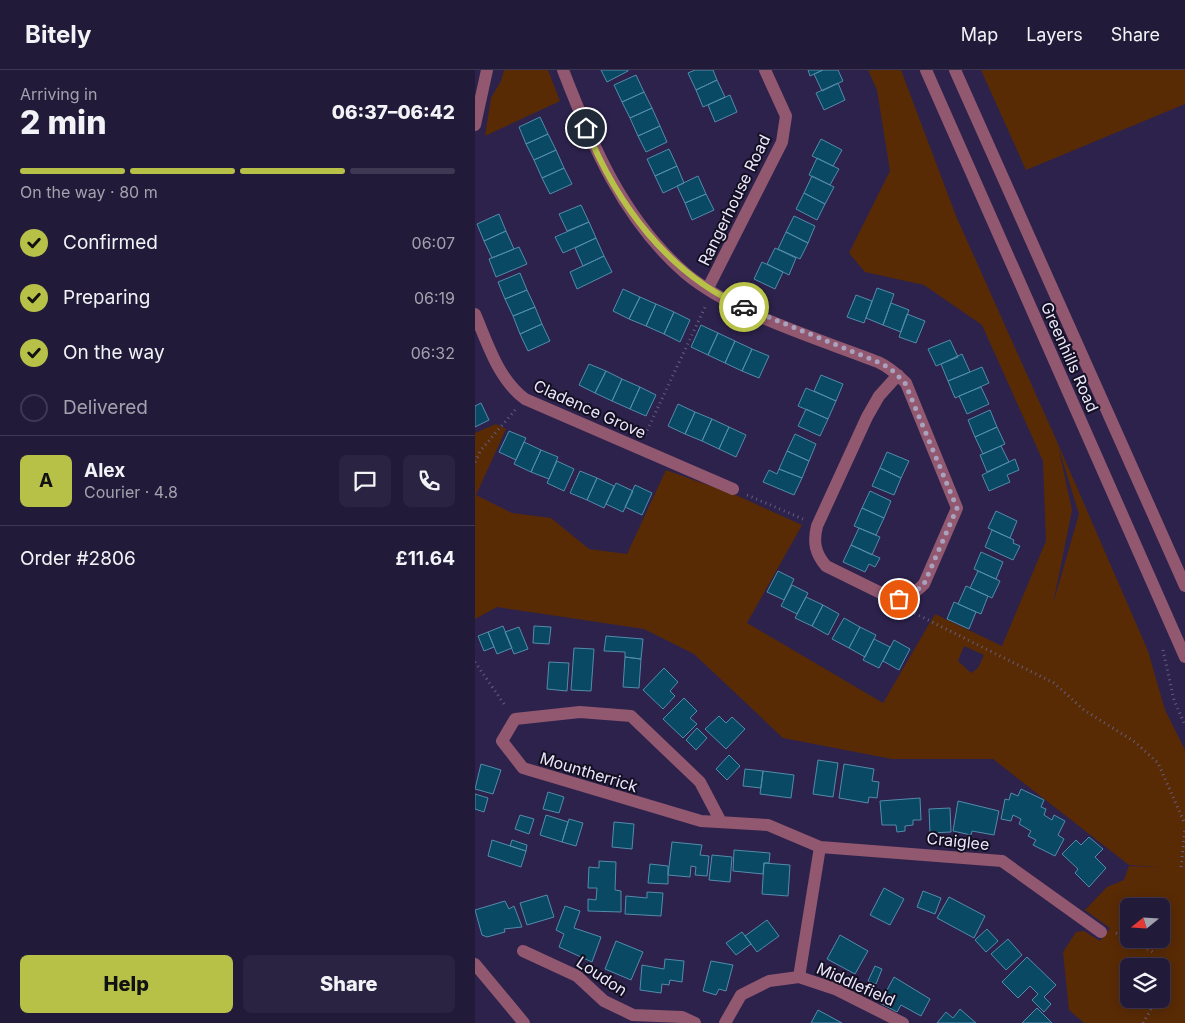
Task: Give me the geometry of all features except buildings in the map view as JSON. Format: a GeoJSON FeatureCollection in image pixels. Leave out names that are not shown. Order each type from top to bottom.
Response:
{"type":"FeatureCollection","features":[{"type":"Feature","properties":{"kind":"street"},"geometry":{"type":"LineString","coordinates":[[475,125],[487,70]]}},
{"type":"Feature","properties":{"kind":"street"},"geometry":{"type":"LineString","coordinates":[[563,70],[592,142],[610,179],[633,215],[658,245],[686,273],[710,290],[781,324],[878,362],[898,375],[911,393],[957,508],[924,584],[906,598],[891,598],[826,566],[816,549],[814,538],[817,526],[867,417],[879,396],[898,375]]}},
{"type":"Feature","properties":{"kind":"street","name":"Rangerhouse Road"},"geometry":{"type":"LineString","coordinates":[[710,290],[782,142],[786,116],[765,70]]}},
{"type":"Feature","properties":{"kind":"street","name":"Greenhills Road"},"geometry":{"type":"LineString","coordinates":[[926,70],[1185,657]]}},
{"type":"Feature","properties":{"kind":"street","name":"Greenhills Road"},"geometry":{"type":"LineString","coordinates":[[955,70],[1185,586]]}},
{"type":"Feature","properties":{"kind":"street","name":"Cladence Grove"},"geometry":{"type":"LineString","coordinates":[[475,314],[501,371],[516,392],[525,399],[733,489]]}},
{"type":"Feature","properties":{"kind":"street"},"geometry":{"type":"LineString","coordinates":[[515,719],[580,712],[631,716],[700,782],[721,822]]}},
{"type":"Feature","properties":{"kind":"street","name":"Mountherrick"},"geometry":{"type":"LineString","coordinates":[[515,719],[502,741],[523,768],[701,821],[767,825],[820,847]]}},
{"type":"Feature","properties":{"kind":"street"},"geometry":{"type":"LineString","coordinates":[[799,977],[820,847]]}},
{"type":"Feature","properties":{"kind":"street","name":"Craiglee"},"geometry":{"type":"LineString","coordinates":[[820,847],[1002,862],[1101,932]]}},
{"type":"Feature","properties":{"kind":"street","name":"Loudon"},"geometry":{"type":"LineString","coordinates":[[523,951],[577,976],[604,1001],[633,1015],[682,1017],[695,1023]]}},
{"type":"Feature","properties":{"kind":"street"},"geometry":{"type":"LineString","coordinates":[[475,964],[524,1023]]}},
{"type":"Feature","properties":{"kind":"street","name":"Middlefield"},"geometry":{"type":"LineString","coordinates":[[725,1023],[741,995],[769,981],[799,977],[835,990],[903,1023]]}},
{"type":"Feature","properties":{"kind":"path"},"geometry":{"type":"LineString","coordinates":[[638,449],[710,290]]}},
{"type":"Feature","properties":{"kind":"path"},"geometry":{"type":"LineString","coordinates":[[475,462],[481,450],[525,399]]}},
{"type":"Feature","properties":{"kind":"path"},"geometry":{"type":"LineString","coordinates":[[733,489],[817,526]]}},
{"type":"Feature","properties":{"kind":"path"},"geometry":{"type":"LineString","coordinates":[[906,598],[914,613],[1054,683],[1084,710],[1135,742],[1158,763],[1185,824]]}},
{"type":"Feature","properties":{"kind":"path"},"geometry":{"type":"LineString","coordinates":[[475,662],[515,719]]}},
{"type":"Feature","properties":{"kind":"path"},"geometry":{"type":"LineString","coordinates":[[1181,867],[1185,829]]}},
{"type":"Feature","properties":{"kind":"path"},"geometry":{"type":"LineString","coordinates":[[1101,932],[1109,930],[1155,953]]}},
{"type":"Feature","properties":{"kind":"path"},"geometry":{"type":"LineString","coordinates":[[1143,1023],[1152,1008]]}},
{"type":"Feature","properties":{"kind":"shaded area"},"geometry":{"type":"Polygon","coordinates":[[[504,70],[548,70],[560,101],[485,136],[491,98],[501,81],[504,70]]]}},
{"type":"Feature","properties":{"kind":"shaded area"},"geometry":{"type":"Polygon","coordinates":[[[868,70],[901,70],[956,216],[1055,437],[1148,651],[1165,710],[1185,750],[1185,1023],[1084,1023],[1069,1010],[1063,952],[1076,932],[1084,931],[1100,941],[1110,928],[1085,910],[1107,887],[1124,880],[1129,866],[1158,867],[1129,865],[993,759],[892,759],[783,738],[694,654],[644,629],[497,607],[475,619],[475,433],[496,424],[506,429],[476,495],[512,513],[551,518],[589,549],[627,554],[666,470],[738,496],[802,525],[747,623],[883,703],[935,614],[1002,646],[1046,541],[1043,461],[982,325],[924,285],[865,272],[849,253],[890,171],[877,90],[868,70]],[[1058,446],[1072,510],[1053,604],[1079,514],[1058,446]],[[964,646],[958,661],[971,673],[978,668],[984,655],[964,646]]]}},
{"type":"Feature","properties":{"kind":"shaded area"},"geometry":{"type":"Polygon","coordinates":[[[981,70],[1185,70],[1185,104],[1026,170],[981,70]]]}},
{"type":"Feature","properties":{"kind":"way so far"},"geometry":{"type":"LineString","coordinates":[[744,307],[890,368],[905,383],[911,393],[957,508],[956,515],[924,584],[906,598],[899,599]]}},
{"type":"Feature","properties":{"kind":"route"},"geometry":{"type":"LineString","coordinates":[[586,128],[610,179],[633,215],[658,245],[686,273],[712,291],[744,307]]}}]}
